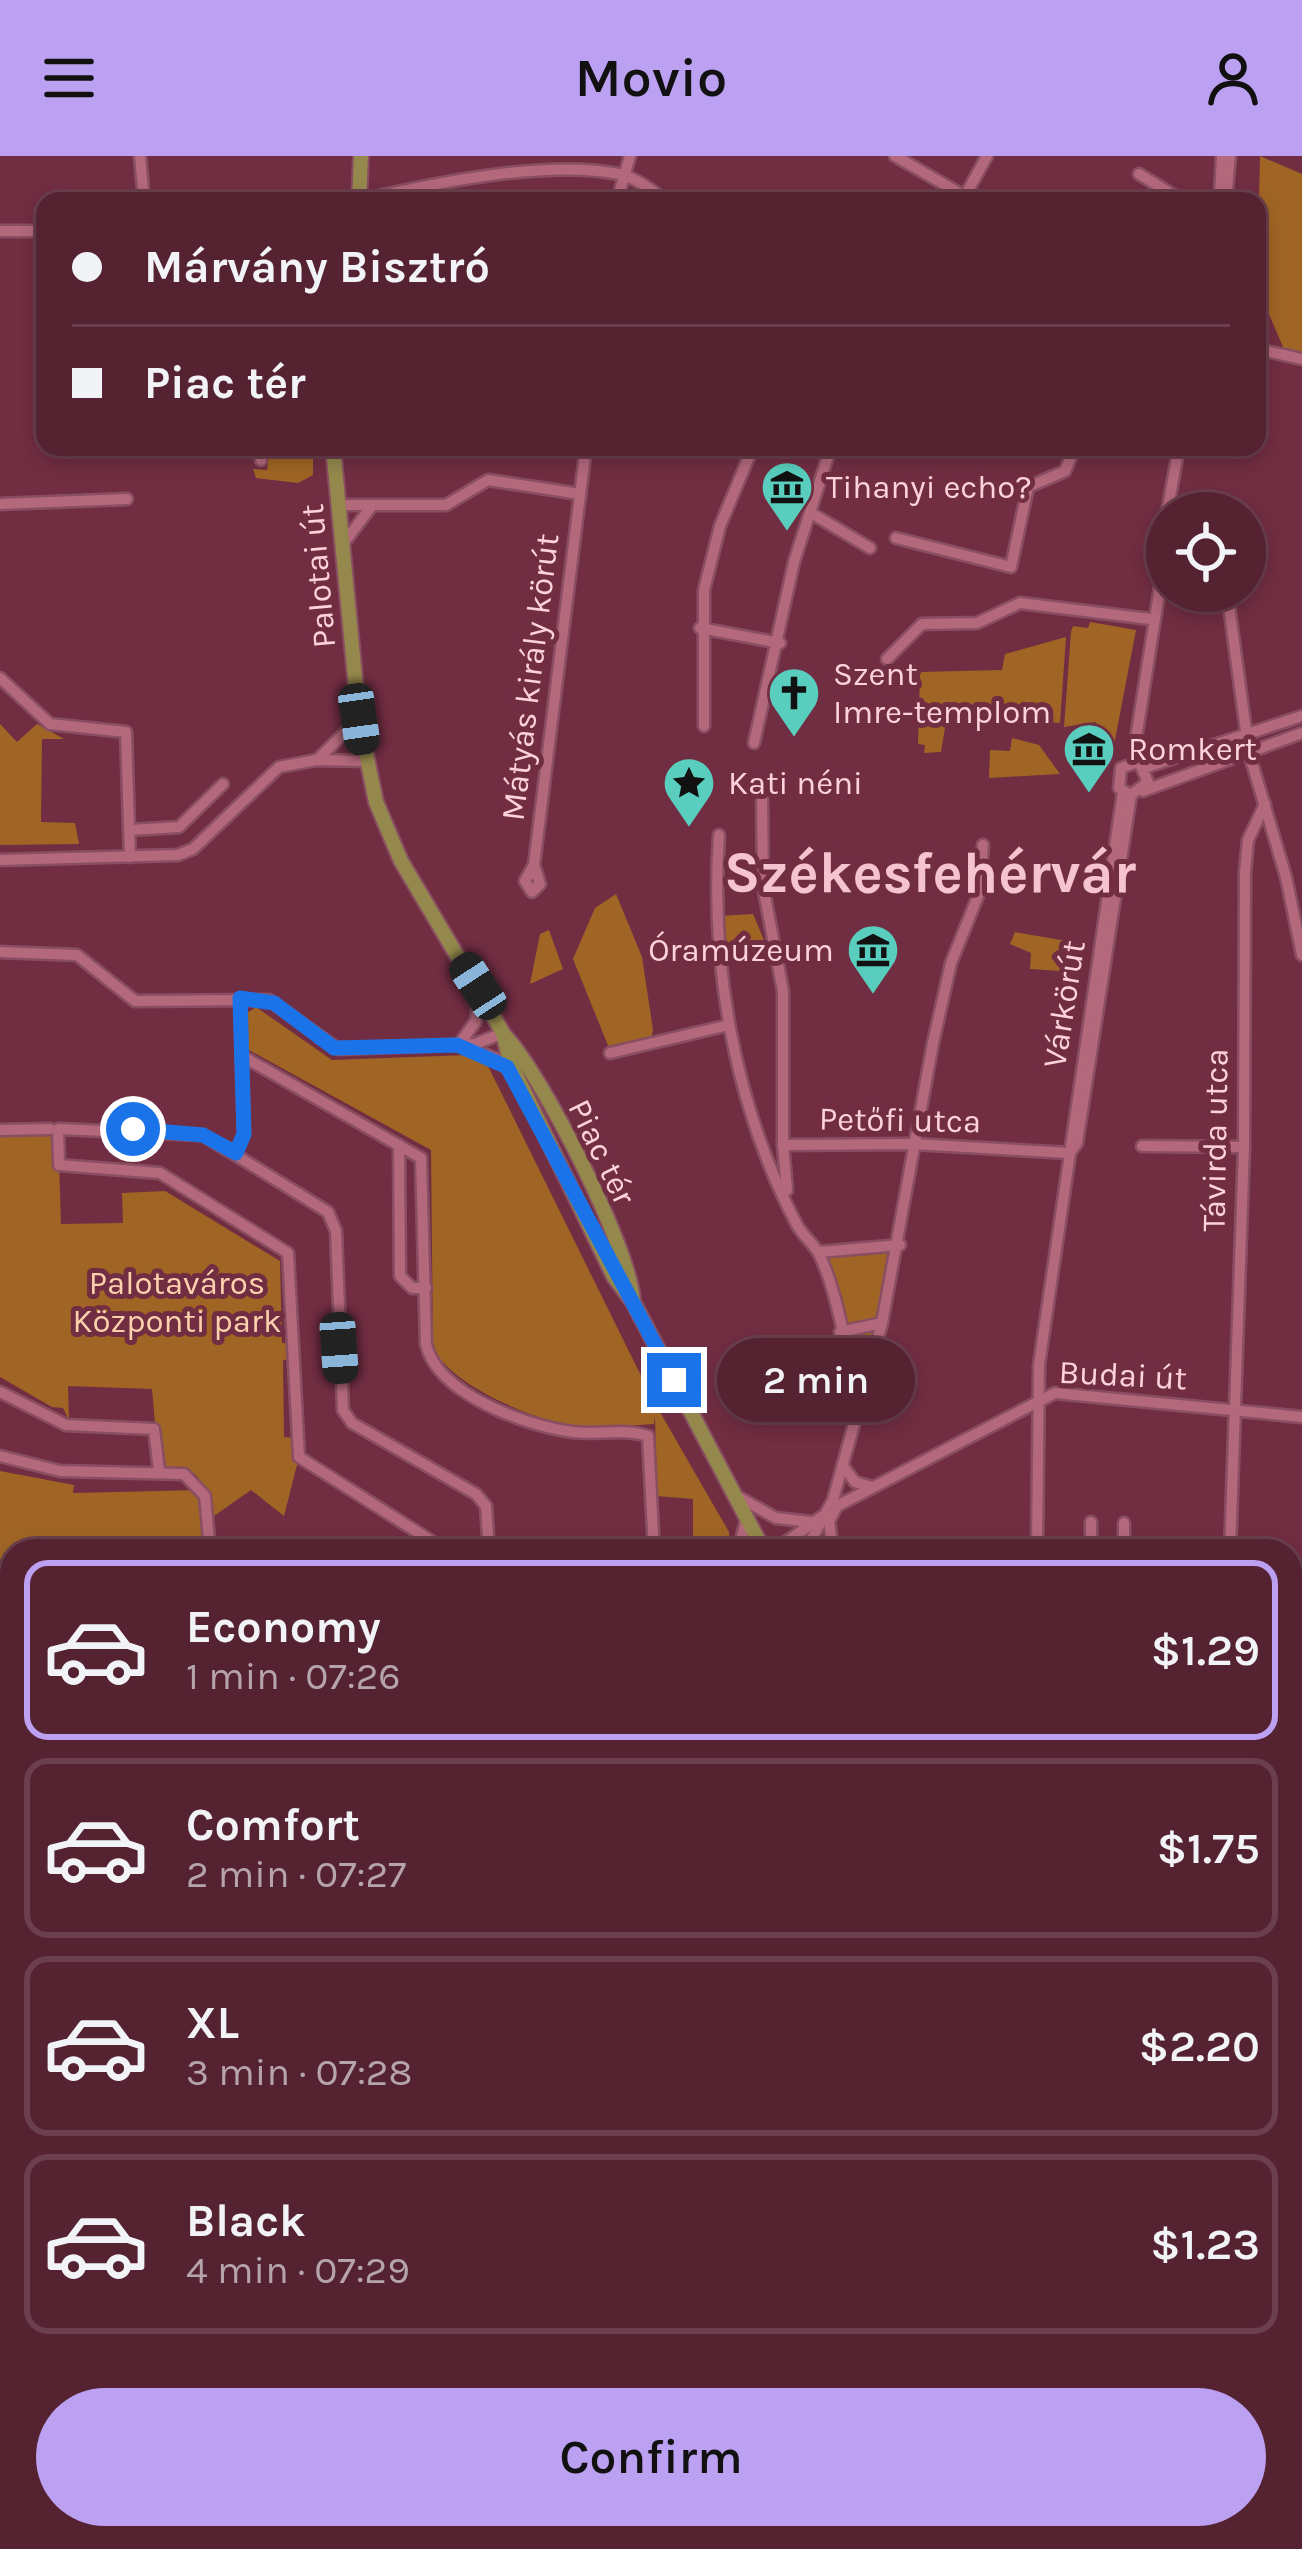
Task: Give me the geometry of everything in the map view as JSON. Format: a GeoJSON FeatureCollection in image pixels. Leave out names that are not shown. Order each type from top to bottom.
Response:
{"type":"FeatureCollection","features":[{"type":"Feature","properties":{"kind":"main road"},"geometry":{"type":"LineString","coordinates":[[359,192],[361,156]]}},
{"type":"Feature","properties":{"kind":"main road","name":"Palotai út"},"geometry":{"type":"LineString","coordinates":[[334,456],[366,761],[389,837],[463,963]]}},
{"type":"Feature","properties":{"kind":"main road","name":"Piac tér"},"geometry":{"type":"LineString","coordinates":[[463,963],[503,1033],[520,1083],[614,1277],[634,1302],[761,1539]]}},
{"type":"Feature","properties":{"kind":"main road","name":"Piac tér"},"geometry":{"type":"LineString","coordinates":[[503,1033],[523,1055],[566,1136],[628,1268],[634,1302]]}},
{"type":"Feature","properties":{"kind":"street"},"geometry":{"type":"LineString","coordinates":[[140,156],[143,192]]}},
{"type":"Feature","properties":{"kind":"street"},"geometry":{"type":"LineString","coordinates":[[620,192],[630,156]]}},
{"type":"Feature","properties":{"kind":"street"},"geometry":{"type":"LineString","coordinates":[[895,156],[957,192]]}},
{"type":"Feature","properties":{"kind":"street"},"geometry":{"type":"LineString","coordinates":[[972,192],[987,156]]}},
{"type":"Feature","properties":{"kind":"street"},"geometry":{"type":"LineString","coordinates":[[1224,192],[1227,156]]}},
{"type":"Feature","properties":{"kind":"street"},"geometry":{"type":"LineString","coordinates":[[396,192],[429,184],[564,171],[625,176],[652,192]]}},
{"type":"Feature","properties":{"kind":"street"},"geometry":{"type":"LineString","coordinates":[[1139,174],[1168,192]]}},
{"type":"Feature","properties":{"kind":"street"},"geometry":{"type":"LineString","coordinates":[[0,231],[36,231]]}},
{"type":"Feature","properties":{"kind":"street"},"geometry":{"type":"LineString","coordinates":[[1266,351],[1301,358]]}},
{"type":"Feature","properties":{"kind":"street","name":"Mátyás király körút"},"geometry":{"type":"LineString","coordinates":[[534,865],[585,456]]}},
{"type":"Feature","properties":{"kind":"street"},"geometry":{"type":"LineString","coordinates":[[704,726],[700,628],[720,526],[749,456]]}},
{"type":"Feature","properties":{"kind":"street"},"geometry":{"type":"LineString","coordinates":[[754,743],[780,643],[794,562],[828,456]]}},
{"type":"Feature","properties":{"kind":"street"},"geometry":{"type":"LineString","coordinates":[[896,538],[1011,567],[1024,495],[1036,482],[1065,471],[1070,456]]}},
{"type":"Feature","properties":{"kind":"street","name":"Várkörút"},"geometry":{"type":"LineString","coordinates":[[1173,492],[1179,456]]}},
{"type":"Feature","properties":{"kind":"street","name":"Mátyás király körút"},"geometry":{"type":"LineString","coordinates":[[374,505],[453,503],[488,480],[580,494]]}},
{"type":"Feature","properties":{"kind":"street"},"geometry":{"type":"LineString","coordinates":[[0,504],[127,499]]}},
{"type":"Feature","properties":{"kind":"street"},"geometry":{"type":"LineString","coordinates":[[338,506],[374,505]]}},
{"type":"Feature","properties":{"kind":"street"},"geometry":{"type":"LineString","coordinates":[[342,547],[361,514],[374,505]]}},
{"type":"Feature","properties":{"kind":"street"},"geometry":{"type":"LineString","coordinates":[[812,513],[870,548]]}},
{"type":"Feature","properties":{"kind":"street"},"geometry":{"type":"LineString","coordinates":[[887,659],[922,624],[977,622],[1020,603],[1150,619]]}},
{"type":"Feature","properties":{"kind":"street","name":"Várkörút"},"geometry":{"type":"LineString","coordinates":[[1135,766],[1152,612]]}},
{"type":"Feature","properties":{"kind":"street","name":"Várkörút"},"geometry":{"type":"LineString","coordinates":[[1132,792],[1117,778],[1135,766],[1157,612]]}},
{"type":"Feature","properties":{"kind":"street"},"geometry":{"type":"LineString","coordinates":[[1230,612],[1249,752],[1302,955]]}},
{"type":"Feature","properties":{"kind":"street"},"geometry":{"type":"LineString","coordinates":[[700,628],[780,643]]}},
{"type":"Feature","properties":{"kind":"street"},"geometry":{"type":"LineString","coordinates":[[0,678],[50,724],[125,732],[130,856]]}},
{"type":"Feature","properties":{"kind":"street"},"geometry":{"type":"LineString","coordinates":[[1135,766],[1302,716]]}},
{"type":"Feature","properties":{"kind":"street"},"geometry":{"type":"LineString","coordinates":[[316,760],[359,719]]}},
{"type":"Feature","properties":{"kind":"street"},"geometry":{"type":"LineString","coordinates":[[1132,792],[1302,733]]}},
{"type":"Feature","properties":{"kind":"street"},"geometry":{"type":"LineString","coordinates":[[0,860],[188,852],[273,772],[316,760],[366,761]]}},
{"type":"Feature","properties":{"kind":"street","name":"Várkörút"},"geometry":{"type":"LineString","coordinates":[[1037,1539],[1036,1399],[1070,1153],[1132,792],[1148,777],[1135,766]]}},
{"type":"Feature","properties":{"kind":"street"},"geometry":{"type":"LineString","coordinates":[[130,830],[179,827],[223,784]]}},
{"type":"Feature","properties":{"kind":"street"},"geometry":{"type":"LineString","coordinates":[[762,794],[763,886],[783,991],[783,1145]]}},
{"type":"Feature","properties":{"kind":"street","name":"Távirda utca"},"geometry":{"type":"LineString","coordinates":[[1230,1539],[1244,1147],[1245,872],[1247,840],[1265,804]]}},
{"type":"Feature","properties":{"kind":"street"},"geometry":{"type":"LineString","coordinates":[[719,835],[717,929],[729,1025],[749,1108],[796,1224],[819,1252],[859,1399]]}},
{"type":"Feature","properties":{"kind":"street"},"geometry":{"type":"LineString","coordinates":[[735,1495],[776,1518],[820,1518],[843,1466],[900,1245],[913,1144],[949,960],[980,891],[983,845]]}},
{"type":"Feature","properties":{"kind":"street"},"geometry":{"type":"LineString","coordinates":[[0,952],[77,956],[135,1000],[240,998],[274,1003],[334,1048],[457,1045],[490,1042],[503,1033]]}},
{"type":"Feature","properties":{"kind":"street"},"geometry":{"type":"LineString","coordinates":[[457,1045],[476,1021],[478,986]]}},
{"type":"Feature","properties":{"kind":"street"},"geometry":{"type":"LineString","coordinates":[[236,1153],[244,1134],[240,998]]}},
{"type":"Feature","properties":{"kind":"street"},"geometry":{"type":"LineString","coordinates":[[610,1053],[729,1025]]}},
{"type":"Feature","properties":{"kind":"street"},"geometry":{"type":"LineString","coordinates":[[457,1045],[496,1059],[520,1083]]}},
{"type":"Feature","properties":{"kind":"street"},"geometry":{"type":"LineString","coordinates":[[242,1056],[422,1158],[426,1167],[426,1344],[442,1374],[485,1401],[555,1427],[646,1435],[654,1539]]}},
{"type":"Feature","properties":{"kind":"street"},"geometry":{"type":"LineString","coordinates":[[54,1129],[59,1166],[110,1165],[126,1173],[166,1175],[288,1252],[299,1457],[428,1539]]}},
{"type":"Feature","properties":{"kind":"street"},"geometry":{"type":"LineString","coordinates":[[0,1130],[188,1132],[236,1153],[320,1204],[333,1221],[337,1246],[343,1410],[352,1423],[476,1494],[486,1506],[488,1539]]}},
{"type":"Feature","properties":{"kind":"street","name":"Petőfi utca"},"geometry":{"type":"LineString","coordinates":[[787,1199],[783,1145],[913,1144],[1070,1153]]}},
{"type":"Feature","properties":{"kind":"street"},"geometry":{"type":"LineString","coordinates":[[399,1145],[400,1276],[412,1288],[426,1288]]}},
{"type":"Feature","properties":{"kind":"street"},"geometry":{"type":"LineString","coordinates":[[1142,1146],[1244,1147]]}},
{"type":"Feature","properties":{"kind":"street"},"geometry":{"type":"LineString","coordinates":[[819,1252],[900,1245]]}},
{"type":"Feature","properties":{"kind":"street"},"geometry":{"type":"LineString","coordinates":[[840,1332],[882,1323]]}},
{"type":"Feature","properties":{"kind":"street"},"geometry":{"type":"LineString","coordinates":[[0,1392],[65,1425],[154,1430],[159,1470]]}},
{"type":"Feature","properties":{"kind":"street","name":"Budai út"},"geometry":{"type":"LineString","coordinates":[[788,1539],[837,1506],[1055,1393],[1302,1417]]}},
{"type":"Feature","properties":{"kind":"street"},"geometry":{"type":"LineString","coordinates":[[0,1456],[80,1473],[159,1470],[184,1474],[203,1490],[209,1539]]}},
{"type":"Feature","properties":{"kind":"street"},"geometry":{"type":"LineString","coordinates":[[843,1466],[855,1483],[872,1487]]}},
{"type":"Feature","properties":{"kind":"street"},"geometry":{"type":"LineString","coordinates":[[832,1539],[830,1521],[837,1506]]}},
{"type":"Feature","properties":{"kind":"street"},"geometry":{"type":"LineString","coordinates":[[741,1539],[747,1517]]}},
{"type":"Feature","properties":{"kind":"street","name":"Budai út"},"geometry":{"type":"LineString","coordinates":[[810,1539],[820,1518]]}},
{"type":"Feature","properties":{"kind":"street"},"geometry":{"type":"LineString","coordinates":[[1091,1522],[1091,1539]]}},
{"type":"Feature","properties":{"kind":"street"},"geometry":{"type":"LineString","coordinates":[[1124,1522],[1124,1539]]}},
{"type":"Feature","properties":{"kind":"green space"},"geometry":{"type":"Polygon","coordinates":[[[1260,156],[1302,174],[1302,359],[1286,354],[1266,307],[1266,192],[1259,192],[1260,156]]]}},
{"type":"Feature","properties":{"kind":"green space"},"geometry":{"type":"Polygon","coordinates":[[[269,456],[313,456],[313,475],[298,483],[256,478],[253,469],[267,470],[269,456]]]}},
{"type":"Feature","properties":{"kind":"green space"},"geometry":{"type":"Polygon","coordinates":[[[1090,622],[1136,630],[1110,766],[1105,766],[1096,722],[1064,727],[1071,632],[1073,626],[1088,628],[1090,622]]]}},
{"type":"Feature","properties":{"kind":"green space"},"geometry":{"type":"Polygon","coordinates":[[[1066,637],[1060,723],[947,715],[941,752],[924,753],[925,745],[918,744],[920,672],[1002,670],[1005,654],[1066,637]]]}},
{"type":"Feature","properties":{"kind":"green space"},"geometry":{"type":"Polygon","coordinates":[[[0,724],[17,742],[37,724],[64,739],[42,739],[41,822],[75,823],[79,844],[0,845],[0,724]]]}},
{"type":"Feature","properties":{"kind":"green space"},"geometry":{"type":"Polygon","coordinates":[[[1012,738],[1039,745],[1060,774],[989,778],[990,750],[1010,751],[1012,738]]]}},
{"type":"Feature","properties":{"kind":"green space"},"geometry":{"type":"Polygon","coordinates":[[[616,894],[642,957],[653,1030],[651,1039],[609,1048],[573,959],[595,908],[616,894]]]}},
{"type":"Feature","properties":{"kind":"green space"},"geometry":{"type":"Polygon","coordinates":[[[753,914],[764,940],[723,951],[720,916],[753,914]]]}},
{"type":"Feature","properties":{"kind":"green space"},"geometry":{"type":"Polygon","coordinates":[[[549,930],[563,969],[530,984],[540,934],[549,930]]]}},
{"type":"Feature","properties":{"kind":"green space"},"geometry":{"type":"Polygon","coordinates":[[[1015,932],[1072,942],[1076,972],[1030,969],[1031,953],[1010,944],[1015,932]]]}},
{"type":"Feature","properties":{"kind":"green space"},"geometry":{"type":"Polygon","coordinates":[[[256,1007],[332,1060],[467,1055],[486,1062],[653,1400],[729,1539],[693,1539],[693,1499],[657,1496],[655,1416],[654,1424],[596,1428],[560,1424],[495,1399],[441,1360],[433,1346],[431,1150],[247,1049],[247,1013],[256,1007]]]}},
{"type":"Feature","properties":{"kind":"green space","name":"Palotaváros Központi park"},"geometry":{"type":"Polygon","coordinates":[[[58,1129],[61,1224],[123,1223],[122,1193],[165,1191],[280,1261],[282,1343],[293,1344],[291,1359],[283,1360],[284,1437],[294,1438],[299,1457],[284,1516],[251,1490],[211,1518],[206,1488],[195,1474],[159,1470],[152,1389],[68,1386],[69,1420],[63,1408],[52,1407],[0,1377],[0,1130],[58,1129]]]}},
{"type":"Feature","properties":{"kind":"green space"},"geometry":{"type":"Polygon","coordinates":[[[892,1250],[860,1383],[820,1256],[892,1250]]]}},
{"type":"Feature","properties":{"kind":"green space"},"geometry":{"type":"Polygon","coordinates":[[[0,1471],[74,1485],[73,1493],[203,1490],[205,1539],[0,1539],[0,1471]]]}},
{"type":"Feature","properties":{"kind":"place","name":"Tihanyi echo?"},"geometry":{"type":"Point","coordinates":[787,533]}},
{"type":"Feature","properties":{"kind":"place","name":"Szent Imre-templom"},"geometry":{"type":"Point","coordinates":[794,739]}},
{"type":"Feature","properties":{"kind":"place","name":"Romkert"},"geometry":{"type":"Point","coordinates":[1089,795]}},
{"type":"Feature","properties":{"kind":"place","name":"Kati néni"},"geometry":{"type":"Point","coordinates":[689,829]}},
{"type":"Feature","properties":{"kind":"place","name":"Óramúzeum"},"geometry":{"type":"Point","coordinates":[873,996]}},
{"type":"Feature","properties":{"kind":"district","name":"Székesfehérvár"},"geometry":{"type":"Point","coordinates":[930,873]}},
{"type":"Feature","properties":{"kind":"route"},"geometry":{"type":"LineString","coordinates":[[133,1129],[148,1134],[203,1135],[236,1153],[244,1134],[240,998],[274,1003],[334,1048],[457,1045],[487,1054],[520,1083],[614,1277],[634,1302],[674,1380]]}}]}
